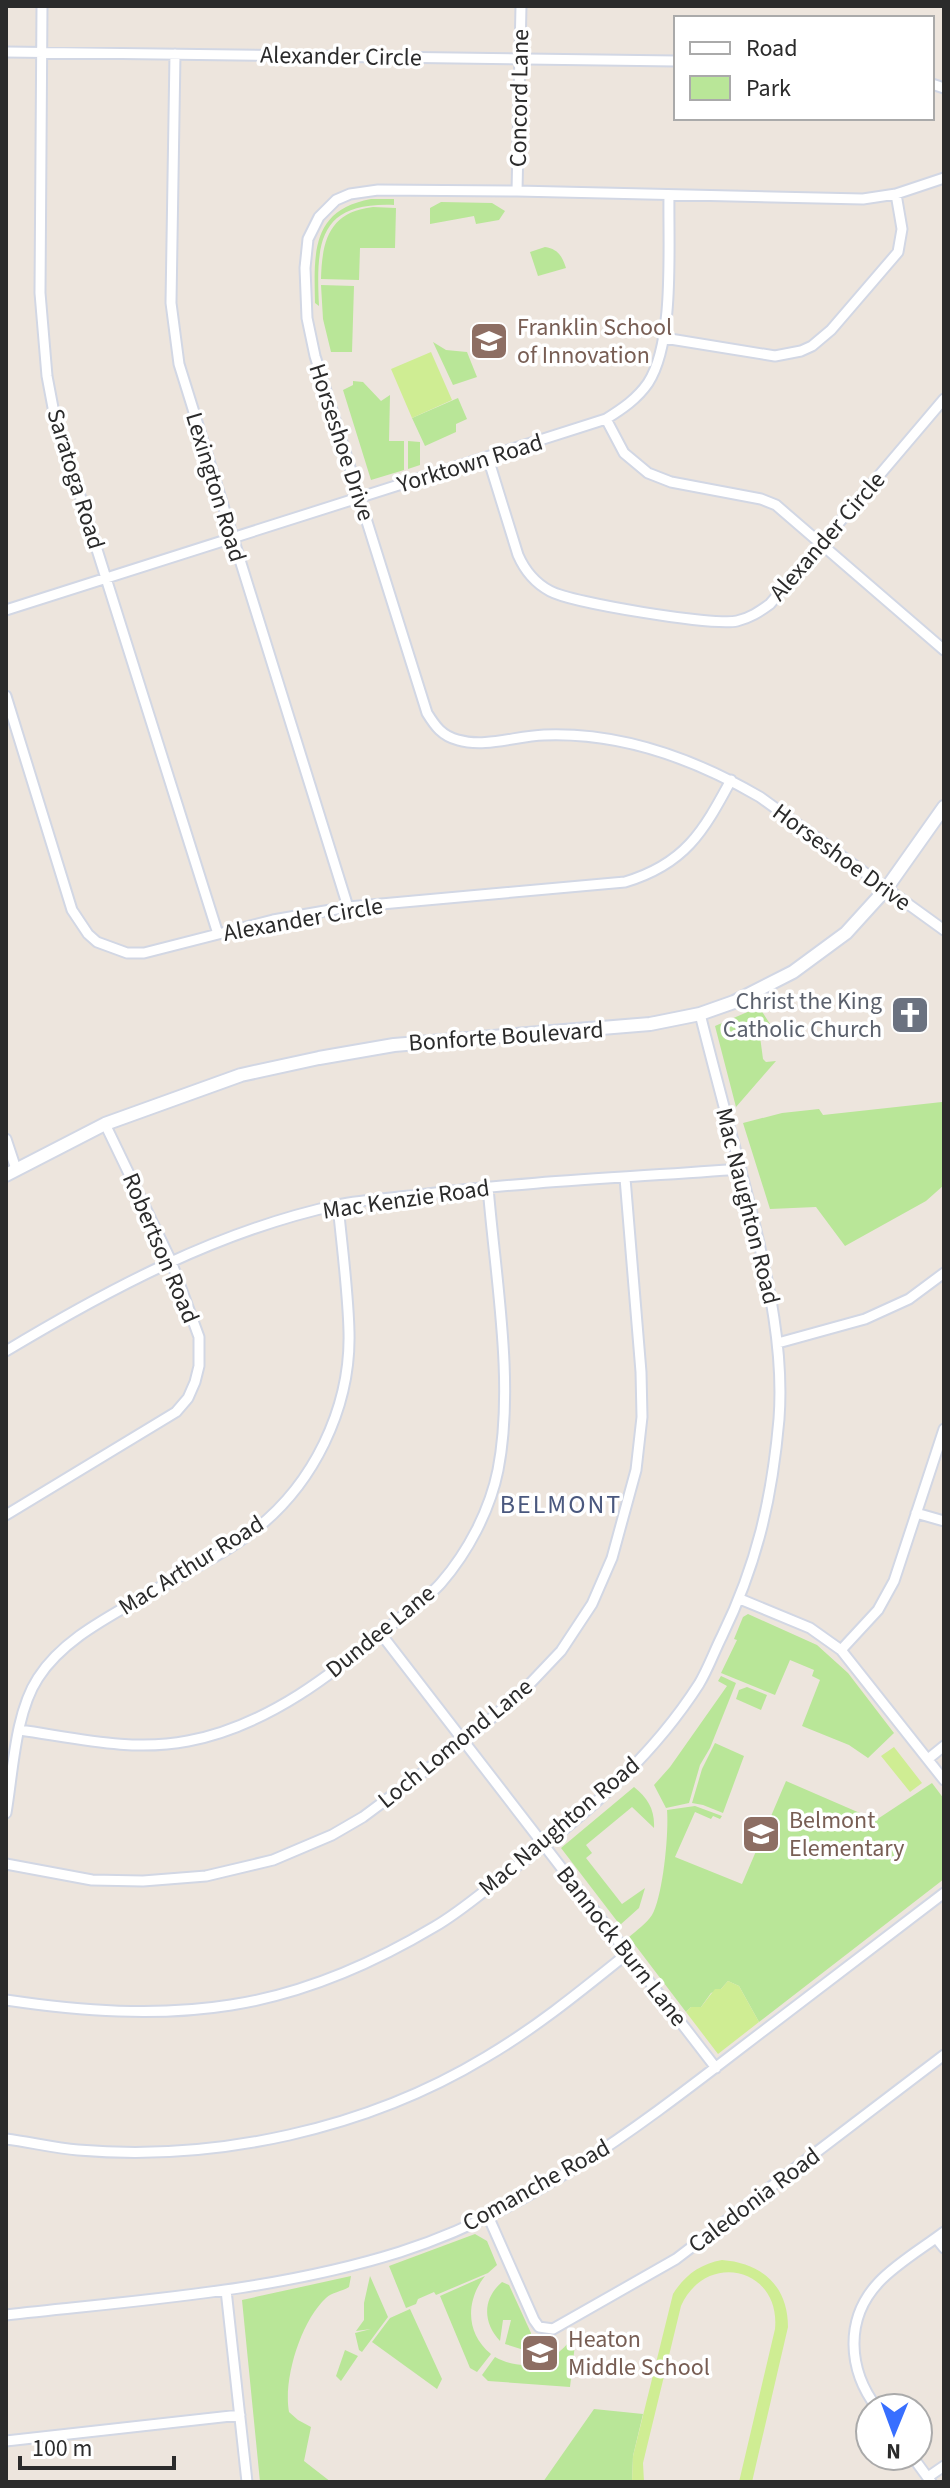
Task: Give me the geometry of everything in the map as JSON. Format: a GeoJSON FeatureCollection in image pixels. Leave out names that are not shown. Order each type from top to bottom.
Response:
{"type":"FeatureCollection","features":[{"type":"Feature","properties":{"kind":"main road","name":"Bonforte Boulevard"},"geometry":{"type":"LineString","coordinates":[[11,1172],[105,1124],[241,1075],[394,1045],[650,1024],[700,1014],[767,987],[801,967],[846,933],[886,889],[944,807]]}},
{"type":"Feature","properties":{"kind":"street","name":"Saratoga Road"},"geometry":{"type":"LineString","coordinates":[[42,6],[40,293],[47,376],[54,413],[218,934]]}},
{"type":"Feature","properties":{"kind":"street","name":"Concord Lane"},"geometry":{"type":"LineString","coordinates":[[517,191],[521,6]]}},
{"type":"Feature","properties":{"kind":"street","name":"Alexander Circle"},"geometry":{"type":"LineString","coordinates":[[6,52],[674,61]]}},
{"type":"Feature","properties":{"kind":"street","name":"Lexington Road"},"geometry":{"type":"LineString","coordinates":[[175,54],[171,273],[175,339],[185,386],[348,907]]}},
{"type":"Feature","properties":{"kind":"street","name":"Horseshoe Drive"},"geometry":{"type":"LineString","coordinates":[[944,178],[896,194],[863,199],[517,191],[364,191],[336,200],[319,217],[308,239],[305,268],[310,337],[427,713],[437,730],[456,740],[473,743],[567,735],[640,746],[677,756],[760,797],[944,930]]}},
{"type":"Feature","properties":{"kind":"street"},"geometry":{"type":"LineString","coordinates":[[664,338],[775,356],[812,346],[831,330],[898,252],[902,229],[896,194]]}},
{"type":"Feature","properties":{"kind":"street","name":"Yorktown Road"},"geometry":{"type":"LineString","coordinates":[[6,610],[606,419],[625,407],[648,383],[656,368],[664,338],[669,195]]}},
{"type":"Feature","properties":{"kind":"street","name":"Alexander Circle"},"geometry":{"type":"LineString","coordinates":[[488,458],[524,567],[540,585],[563,597],[710,623],[736,622],[749,618],[770,604],[944,399]]}},
{"type":"Feature","properties":{"kind":"street"},"geometry":{"type":"LineString","coordinates":[[606,419],[624,453],[648,473],[693,488],[770,502],[944,650]]}},
{"type":"Feature","properties":{"kind":"street","name":"Alexander Circle"},"geometry":{"type":"LineString","coordinates":[[6,696],[72,910],[88,934],[110,948],[127,953],[144,953],[348,907],[625,882],[648,875],[668,864],[691,845],[708,823],[731,780]]}},
{"type":"Feature","properties":{"kind":"street","name":"Mac Naughton Road"},"geometry":{"type":"LineString","coordinates":[[6,2000],[84,2010],[154,2013],[233,2005],[297,1989],[360,1966],[436,1926],[544,1846],[629,1773],[701,1681],[740,1599],[764,1525],[779,1415],[778,1343],[770,1290],[700,1014]]}},
{"type":"Feature","properties":{"kind":"street","name":"Robertson Road"},"geometry":{"type":"LineString","coordinates":[[6,1515],[176,1412],[188,1398],[199,1366],[199,1337],[171,1261],[105,1124]]}},
{"type":"Feature","properties":{"kind":"street"},"geometry":{"type":"LineString","coordinates":[[6,1139],[11,1172]]}},
{"type":"Feature","properties":{"kind":"street","name":"Mac Kenzie Road"},"geometry":{"type":"LineString","coordinates":[[6,1351],[120,1285],[171,1261],[272,1223],[338,1205],[488,1187],[741,1169]]}},
{"type":"Feature","properties":{"kind":"street","name":"Loch Lomond Lane"},"geometry":{"type":"LineString","coordinates":[[6,1864],[92,1880],[143,1881],[206,1876],[273,1860],[332,1835],[363,1817],[465,1741],[524,1690],[561,1651],[592,1604],[612,1558],[627,1513],[636,1470],[642,1417],[625,1178]]}},
{"type":"Feature","properties":{"kind":"street","name":"Dundee Lane"},"geometry":{"type":"LineString","coordinates":[[20,1730],[143,1746],[188,1741],[231,1730],[282,1707],[381,1634],[440,1584],[468,1545],[487,1505],[498,1471],[504,1421],[504,1378],[488,1187]]}},
{"type":"Feature","properties":{"kind":"street","name":"Mac Arthur Road"},"geometry":{"type":"LineString","coordinates":[[6,1813],[20,1730],[33,1687],[50,1661],[68,1644],[253,1532],[297,1490],[327,1440],[345,1386],[349,1334],[338,1205]]}},
{"type":"Feature","properties":{"kind":"street"},"geometry":{"type":"LineString","coordinates":[[778,1343],[865,1319],[909,1299],[944,1273]]}},
{"type":"Feature","properties":{"kind":"street"},"geometry":{"type":"LineString","coordinates":[[841,1650],[884,1600],[896,1574],[944,1429]]}},
{"type":"Feature","properties":{"kind":"street"},"geometry":{"type":"LineString","coordinates":[[916,1513],[944,1521]]}},
{"type":"Feature","properties":{"kind":"street"},"geometry":{"type":"LineString","coordinates":[[740,1599],[810,1628],[841,1650],[944,1780]]}},
{"type":"Feature","properties":{"kind":"street","name":"Bannock Burn Lane"},"geometry":{"type":"LineString","coordinates":[[381,1634],[716,2068]]}},
{"type":"Feature","properties":{"kind":"street"},"geometry":{"type":"LineString","coordinates":[[928,1759],[944,1746]]}},
{"type":"Feature","properties":{"kind":"street","name":"Comanche Road"},"geometry":{"type":"LineString","coordinates":[[6,2315],[305,2278],[403,2251],[488,2216],[589,2160],[716,2068],[944,1893]]}},
{"type":"Feature","properties":{"kind":"street"},"geometry":{"type":"LineString","coordinates":[[6,2139],[78,2150],[171,2150],[234,2145],[295,2133],[360,2114],[411,2095],[484,2059],[537,2024],[628,1953]]}},
{"type":"Feature","properties":{"kind":"street","name":"Caledonia Road"},"geometry":{"type":"LineString","coordinates":[[488,2216],[534,2320],[539,2327],[553,2329],[676,2259],[944,2055]]}},
{"type":"Feature","properties":{"kind":"street"},"geometry":{"type":"LineString","coordinates":[[865,2392],[855,2368],[854,2339],[861,2310],[879,2282],[940,2235],[944,2248]]}},
{"type":"Feature","properties":{"kind":"street"},"geometry":{"type":"LineString","coordinates":[[226,2290],[247,2482]]}},
{"type":"Feature","properties":{"kind":"street"},"geometry":{"type":"LineString","coordinates":[[6,2441],[240,2415]]}},
{"type":"Feature","properties":{"kind":"street"},"geometry":{"type":"LineString","coordinates":[[930,2480],[944,2466]]}},
{"type":"Feature","properties":{"kind":"green space"},"geometry":{"type":"Polygon","coordinates":[[[371,199],[394,199],[394,205],[350,211],[336,219],[327,231],[319,263],[319,306],[315,303],[315,267],[320,236],[337,213],[371,199]]]}},
{"type":"Feature","properties":{"kind":"green space"},"geometry":{"type":"Polygon","coordinates":[[[441,202],[492,203],[505,211],[499,220],[476,224],[474,216],[430,224],[430,208],[441,202]]]}},
{"type":"Feature","properties":{"kind":"green space"},"geometry":{"type":"Polygon","coordinates":[[[396,208],[395,248],[360,248],[359,280],[321,279],[326,241],[337,222],[358,210],[396,208]]]}},
{"type":"Feature","properties":{"kind":"green space"},"geometry":{"type":"Polygon","coordinates":[[[545,247],[559,254],[566,268],[538,276],[530,252],[545,247]]]}},
{"type":"Feature","properties":{"kind":"green space"},"geometry":{"type":"Polygon","coordinates":[[[321,285],[354,286],[352,352],[331,352],[323,319],[321,285]]]}},
{"type":"Feature","properties":{"kind":"green space"},"geometry":{"type":"Polygon","coordinates":[[[433,342],[446,350],[467,352],[477,377],[453,385],[433,342]]]}},
{"type":"Feature","properties":{"kind":"green space"},"geometry":{"type":"Polygon","coordinates":[[[431,352],[452,400],[412,418],[391,369],[431,352]]]}},
{"type":"Feature","properties":{"kind":"green space"},"geometry":{"type":"Polygon","coordinates":[[[353,381],[363,382],[381,401],[390,395],[389,441],[404,441],[404,470],[371,480],[343,390],[353,385],[353,381]]]}},
{"type":"Feature","properties":{"kind":"green space"},"geometry":{"type":"Polygon","coordinates":[[[458,398],[467,419],[456,424],[456,432],[425,446],[412,418],[458,398]]]}},
{"type":"Feature","properties":{"kind":"green space"},"geometry":{"type":"Polygon","coordinates":[[[408,441],[420,442],[420,465],[408,469],[408,441]]]}},
{"type":"Feature","properties":{"kind":"green space"},"geometry":{"type":"Polygon","coordinates":[[[759,1007],[772,1027],[759,1029],[763,1059],[766,1062],[776,1061],[736,1107],[715,1026],[759,1007]]]}},
{"type":"Feature","properties":{"kind":"green space"},"geometry":{"type":"Polygon","coordinates":[[[942,1102],[944,1185],[926,1201],[845,1246],[816,1207],[770,1209],[743,1123],[782,1113],[819,1109],[823,1115],[942,1102]]]}},
{"type":"Feature","properties":{"kind":"green space"},"geometry":{"type":"Polygon","coordinates":[[[748,1614],[817,1645],[848,1673],[894,1733],[868,1758],[849,1745],[802,1726],[820,1680],[812,1676],[814,1670],[790,1660],[775,1695],[721,1673],[737,1640],[734,1639],[743,1617],[748,1614]]]}},
{"type":"Feature","properties":{"kind":"green space"},"geometry":{"type":"Polygon","coordinates":[[[721,1676],[736,1683],[700,1765],[689,1803],[666,1808],[654,1785],[727,1686],[718,1681],[721,1676]]]}},
{"type":"Feature","properties":{"kind":"green space"},"geometry":{"type":"Polygon","coordinates":[[[747,1687],[767,1695],[761,1710],[736,1699],[739,1690],[747,1687]]]}},
{"type":"Feature","properties":{"kind":"green space"},"geometry":{"type":"Polygon","coordinates":[[[715,1743],[744,1756],[723,1813],[692,1803],[702,1769],[715,1743]]]}},
{"type":"Feature","properties":{"kind":"green space"},"geometry":{"type":"Polygon","coordinates":[[[894,1747],[922,1783],[910,1792],[881,1756],[894,1747]]]}},
{"type":"Feature","properties":{"kind":"green space"},"geometry":{"type":"Polygon","coordinates":[[[786,1781],[876,1820],[932,1783],[944,1799],[944,1879],[759,2022],[739,1986],[728,1981],[721,1989],[711,1993],[701,2007],[691,2007],[686,2012],[629,1937],[650,1918],[656,1906],[664,1864],[667,1810],[695,1806],[722,1816],[711,1819],[695,1812],[675,1857],[742,1884],[786,1781]]]}},
{"type":"Feature","properties":{"kind":"green space"},"geometry":{"type":"Polygon","coordinates":[[[634,1787],[650,1805],[654,1828],[632,1807],[586,1845],[592,1853],[586,1858],[622,1904],[645,1888],[639,1908],[620,1925],[561,1848],[634,1787]]]}},
{"type":"Feature","properties":{"kind":"green space"},"geometry":{"type":"Polygon","coordinates":[[[728,1981],[739,1986],[759,2022],[718,2054],[686,2012],[691,2007],[701,2007],[715,1989],[721,1989],[728,1981]]]}},
{"type":"Feature","properties":{"kind":"green space"},"geometry":{"type":"Polygon","coordinates":[[[475,2234],[487,2241],[497,2265],[488,2273],[436,2295],[434,2292],[406,2308],[389,2266],[475,2234]]]}},
{"type":"Feature","properties":{"kind":"green space"},"geometry":{"type":"Polygon","coordinates":[[[722,2260],[749,2266],[770,2279],[778,2289],[787,2312],[788,2327],[752,2482],[739,2482],[775,2329],[774,2308],[766,2292],[754,2280],[740,2274],[723,2273],[707,2277],[692,2288],[681,2306],[643,2463],[644,2482],[632,2482],[633,2456],[673,2294],[694,2271],[722,2260]]]}},
{"type":"Feature","properties":{"kind":"green space"},"geometry":{"type":"Polygon","coordinates":[[[351,2276],[349,2287],[326,2298],[309,2321],[296,2351],[289,2384],[289,2412],[311,2427],[304,2461],[331,2482],[260,2482],[242,2300],[351,2276]]]}},
{"type":"Feature","properties":{"kind":"green space"},"geometry":{"type":"Polygon","coordinates":[[[370,2276],[388,2317],[362,2352],[355,2333],[371,2329],[356,2331],[364,2320],[370,2276]]]}},
{"type":"Feature","properties":{"kind":"green space"},"geometry":{"type":"Polygon","coordinates":[[[485,2276],[474,2295],[471,2316],[476,2336],[491,2354],[477,2372],[470,2368],[440,2296],[485,2276]]]}},
{"type":"Feature","properties":{"kind":"green space"},"geometry":{"type":"Polygon","coordinates":[[[502,2282],[509,2285],[531,2333],[530,2343],[524,2350],[505,2344],[511,2320],[503,2320],[500,2341],[490,2327],[488,2303],[502,2282]]]}},
{"type":"Feature","properties":{"kind":"green space"},"geometry":{"type":"Polygon","coordinates":[[[410,2309],[442,2379],[437,2389],[372,2342],[390,2318],[410,2309]]]}},
{"type":"Feature","properties":{"kind":"green space"},"geometry":{"type":"Polygon","coordinates":[[[569,2342],[575,2344],[570,2387],[488,2381],[482,2375],[495,2357],[515,2364],[535,2364],[553,2356],[569,2342]]]}},
{"type":"Feature","properties":{"kind":"green space"},"geometry":{"type":"Polygon","coordinates":[[[345,2350],[358,2356],[341,2381],[336,2376],[345,2350]]]}},
{"type":"Feature","properties":{"kind":"green space"},"geometry":{"type":"Polygon","coordinates":[[[594,2409],[643,2414],[633,2456],[632,2482],[543,2482],[594,2409]]]}},
{"type":"Feature","properties":{"kind":"place","name":"Franklin School of Innovation"},"geometry":{"type":"Point","coordinates":[489,341]}},
{"type":"Feature","properties":{"kind":"place","name":"Christ the King Catholic Church"},"geometry":{"type":"Point","coordinates":[910,1015]}},
{"type":"Feature","properties":{"kind":"place","name":"Belmont Elementary"},"geometry":{"type":"Point","coordinates":[761,1834]}},
{"type":"Feature","properties":{"kind":"place","name":"Heaton Middle School"},"geometry":{"type":"Point","coordinates":[540,2353]}},
{"type":"Feature","properties":{"kind":"district","name":"BELMONT"},"geometry":{"type":"Point","coordinates":[561,1504]}}]}
